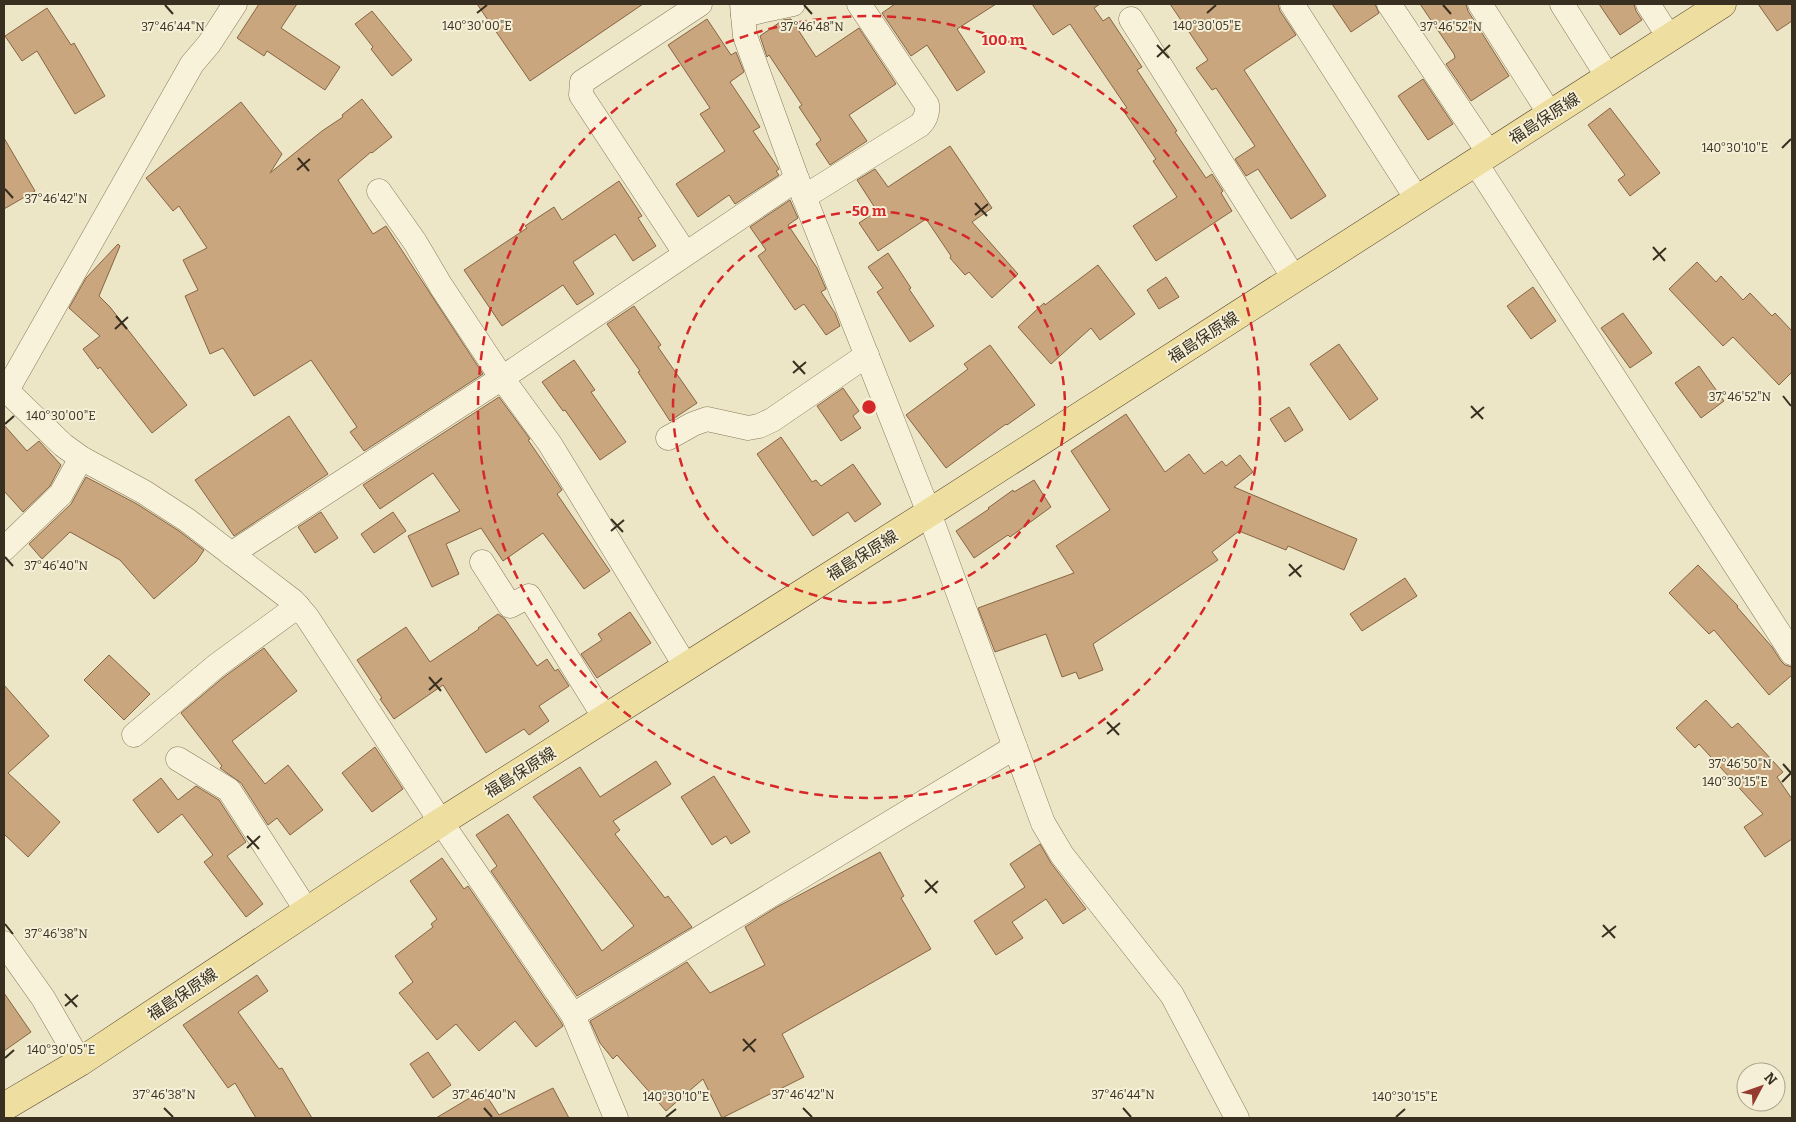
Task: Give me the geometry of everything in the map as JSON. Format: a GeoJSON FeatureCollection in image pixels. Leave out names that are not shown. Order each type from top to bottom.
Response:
{"type":"FeatureCollection","features":[{"type":"Feature","properties":{"kind":"main road","name":"福島保原線"},"geometry":{"type":"LineString","coordinates":[[4,1107],[80,1062],[441,822],[929,513],[1722,4]]}},
{"type":"Feature","properties":{"kind":"street"},"geometry":{"type":"LineString","coordinates":[[235,4],[209,44],[192,64],[11,383],[5,389],[63,445],[82,458],[151,496],[187,520],[298,606],[441,822],[573,1015],[616,1118]]}},
{"type":"Feature","properties":{"kind":"street"},"geometry":{"type":"LineString","coordinates":[[685,253],[581,95],[582,82],[700,4]]}},
{"type":"Feature","properties":{"kind":"street"},"geometry":{"type":"LineString","coordinates":[[793,4],[742,10],[744,36],[800,188],[929,513],[1043,823],[1062,855],[1172,995],[1237,1118]]}},
{"type":"Feature","properties":{"kind":"street"},"geometry":{"type":"LineString","coordinates":[[232,554],[502,378],[685,253],[800,188],[924,122],[928,112],[927,104],[859,4]]}},
{"type":"Feature","properties":{"kind":"street"},"geometry":{"type":"LineString","coordinates":[[1292,4],[1417,199]]}},
{"type":"Feature","properties":{"kind":"street"},"geometry":{"type":"LineString","coordinates":[[1389,4],[1482,157],[1792,652]]}},
{"type":"Feature","properties":{"kind":"street"},"geometry":{"type":"LineString","coordinates":[[1480,4],[1550,114]]}},
{"type":"Feature","properties":{"kind":"street"},"geometry":{"type":"LineString","coordinates":[[1562,4],[1608,77]]}},
{"type":"Feature","properties":{"kind":"street"},"geometry":{"type":"LineString","coordinates":[[1648,4],[1669,37]]}},
{"type":"Feature","properties":{"kind":"street"},"geometry":{"type":"LineString","coordinates":[[1131,19],[1294,278]]}},
{"type":"Feature","properties":{"kind":"street"},"geometry":{"type":"LineString","coordinates":[[379,191],[415,242],[441,286],[502,378],[550,444],[686,667]]}},
{"type":"Feature","properties":{"kind":"street"},"geometry":{"type":"LineString","coordinates":[[668,438],[693,424],[707,419],[748,428],[759,426],[772,420],[867,356]]}},
{"type":"Feature","properties":{"kind":"street"},"geometry":{"type":"LineString","coordinates":[[4,549],[62,494],[82,458]]}},
{"type":"Feature","properties":{"kind":"street"},"geometry":{"type":"LineString","coordinates":[[482,562],[510,606],[529,596],[605,718]]}},
{"type":"Feature","properties":{"kind":"street"},"geometry":{"type":"LineString","coordinates":[[134,735],[216,666],[298,606]]}},
{"type":"Feature","properties":{"kind":"street"},"geometry":{"type":"LineString","coordinates":[[573,1015],[1015,747]]}},
{"type":"Feature","properties":{"kind":"street"},"geometry":{"type":"LineString","coordinates":[[178,759],[229,790],[307,911]]}},
{"type":"Feature","properties":{"kind":"street"},"geometry":{"type":"LineString","coordinates":[[4,943],[43,998],[80,1062]]}},
{"type":"Feature","properties":{"kind":"building"},"geometry":{"type":"Polygon","coordinates":[[[259,4],[297,4],[281,28],[340,67],[325,90],[267,51],[264,56],[237,38],[259,4]]]}},
{"type":"Feature","properties":{"kind":"building"},"geometry":{"type":"Polygon","coordinates":[[[477,4],[643,4],[530,81],[477,4]]]}},
{"type":"Feature","properties":{"kind":"building"},"geometry":{"type":"Polygon","coordinates":[[[895,4],[996,4],[957,29],[985,72],[957,91],[927,45],[911,56],[882,13],[895,4]]]}},
{"type":"Feature","properties":{"kind":"building"},"geometry":{"type":"Polygon","coordinates":[[[1032,4],[1100,4],[1094,8],[1103,21],[1109,17],[1142,67],[1137,70],[1177,131],[1175,132],[1206,178],[1212,174],[1223,191],[1221,193],[1232,211],[1156,261],[1133,226],[1177,197],[1153,161],[1156,159],[1123,110],[1127,108],[1070,24],[1053,35],[1032,4]]]}},
{"type":"Feature","properties":{"kind":"building"},"geometry":{"type":"Polygon","coordinates":[[[1170,4],[1278,4],[1280,11],[1296,35],[1244,70],[1326,196],[1291,219],[1258,169],[1246,176],[1235,159],[1255,146],[1216,88],[1212,90],[1196,68],[1208,60],[1170,4]]]}},
{"type":"Feature","properties":{"kind":"building"},"geometry":{"type":"Polygon","coordinates":[[[1332,4],[1375,4],[1379,13],[1351,32],[1332,4]]]}},
{"type":"Feature","properties":{"kind":"building"},"geometry":{"type":"Polygon","coordinates":[[[1420,4],[1466,4],[1468,11],[1509,76],[1471,101],[1446,64],[1455,58],[1454,54],[1420,4]]]}},
{"type":"Feature","properties":{"kind":"building"},"geometry":{"type":"Polygon","coordinates":[[[1599,4],[1634,4],[1642,20],[1620,35],[1599,4]]]}},
{"type":"Feature","properties":{"kind":"building"},"geometry":{"type":"Polygon","coordinates":[[[1758,4],[1792,4],[1792,21],[1777,31],[1758,4]]]}},
{"type":"Feature","properties":{"kind":"building"},"geometry":{"type":"Polygon","coordinates":[[[47,8],[71,45],[74,43],[105,96],[75,114],[37,51],[22,61],[5,36],[47,8]]]}},
{"type":"Feature","properties":{"kind":"building"},"geometry":{"type":"Polygon","coordinates":[[[372,11],[412,60],[392,76],[355,24],[372,11]]]}},
{"type":"Feature","properties":{"kind":"building"},"geometry":{"type":"Polygon","coordinates":[[[707,19],[731,55],[736,52],[744,72],[730,82],[760,127],[753,131],[779,169],[776,171],[779,175],[735,204],[729,195],[698,217],[676,184],[725,151],[700,114],[710,108],[668,45],[707,19]]]}},
{"type":"Feature","properties":{"kind":"building"},"geometry":{"type":"Polygon","coordinates":[[[791,19],[816,57],[859,28],[896,84],[849,115],[867,141],[830,165],[816,144],[821,140],[799,107],[802,105],[769,55],[767,57],[760,36],[783,20],[791,19]]]}},
{"type":"Feature","properties":{"kind":"building"},"geometry":{"type":"Polygon","coordinates":[[[1423,79],[1453,124],[1428,140],[1398,96],[1423,79]]]}},
{"type":"Feature","properties":{"kind":"building"},"geometry":{"type":"Polygon","coordinates":[[[362,99],[392,137],[338,180],[373,234],[386,226],[483,374],[364,451],[350,432],[357,427],[311,360],[254,396],[223,348],[210,354],[185,296],[198,290],[183,260],[207,248],[179,206],[173,211],[146,178],[241,102],[282,154],[270,173],[322,131],[343,117],[342,115],[362,99]]]}},
{"type":"Feature","properties":{"kind":"building"},"geometry":{"type":"Polygon","coordinates":[[[1610,108],[1660,173],[1630,196],[1618,180],[1625,175],[1588,125],[1610,108]]]}},
{"type":"Feature","properties":{"kind":"building"},"geometry":{"type":"Polygon","coordinates":[[[4,138],[35,191],[4,209],[4,138]]]}},
{"type":"Feature","properties":{"kind":"building"},"geometry":{"type":"Polygon","coordinates":[[[950,146],[992,208],[972,222],[1018,274],[992,298],[969,272],[965,275],[950,258],[951,256],[926,219],[878,251],[859,223],[877,211],[857,180],[875,169],[888,187],[950,146]]]}},
{"type":"Feature","properties":{"kind":"building"},"geometry":{"type":"Polygon","coordinates":[[[619,181],[642,216],[638,218],[656,246],[633,261],[615,234],[573,262],[594,294],[577,305],[563,285],[502,326],[464,270],[527,228],[525,226],[554,207],[562,220],[619,181]]]}},
{"type":"Feature","properties":{"kind":"building"},"geometry":{"type":"Polygon","coordinates":[[[790,200],[798,218],[788,225],[817,268],[826,289],[821,292],[835,313],[840,326],[826,335],[804,304],[795,310],[758,256],[766,250],[750,227],[790,200]]]}},
{"type":"Feature","properties":{"kind":"building"},"geometry":{"type":"Polygon","coordinates":[[[118,244],[120,246],[99,296],[110,307],[187,405],[152,433],[100,367],[98,369],[83,349],[100,336],[69,308],[86,278],[118,244]]]}},
{"type":"Feature","properties":{"kind":"building"},"geometry":{"type":"Polygon","coordinates":[[[888,253],[934,326],[910,342],[877,292],[883,288],[868,267],[888,253]]]}},
{"type":"Feature","properties":{"kind":"building"},"geometry":{"type":"Polygon","coordinates":[[[1697,262],[1716,282],[1721,276],[1743,300],[1750,293],[1772,316],[1775,313],[1792,331],[1792,372],[1779,385],[1733,337],[1723,346],[1669,289],[1697,262]]]}},
{"type":"Feature","properties":{"kind":"building"},"geometry":{"type":"Polygon","coordinates":[[[1098,265],[1135,314],[1100,340],[1091,328],[1051,364],[1018,327],[1044,303],[1045,305],[1098,265]]]}},
{"type":"Feature","properties":{"kind":"building"},"geometry":{"type":"Polygon","coordinates":[[[1166,277],[1179,297],[1159,309],[1147,290],[1166,277]]]}},
{"type":"Feature","properties":{"kind":"building"},"geometry":{"type":"Polygon","coordinates":[[[1533,287],[1556,321],[1531,339],[1507,306],[1533,287]]]}},
{"type":"Feature","properties":{"kind":"building"},"geometry":{"type":"Polygon","coordinates":[[[634,306],[661,345],[658,347],[697,403],[670,421],[638,372],[640,371],[607,324],[634,306]]]}},
{"type":"Feature","properties":{"kind":"building"},"geometry":{"type":"Polygon","coordinates":[[[1623,313],[1652,353],[1630,368],[1601,328],[1623,313]]]}},
{"type":"Feature","properties":{"kind":"building"},"geometry":{"type":"Polygon","coordinates":[[[1339,344],[1378,399],[1350,420],[1310,364],[1339,344]]]}},
{"type":"Feature","properties":{"kind":"building"},"geometry":{"type":"Polygon","coordinates":[[[990,345],[1035,405],[946,468],[906,415],[968,369],[964,364],[990,345]]]}},
{"type":"Feature","properties":{"kind":"building"},"geometry":{"type":"Polygon","coordinates":[[[574,360],[595,390],[591,392],[626,442],[600,460],[565,410],[563,411],[542,382],[574,360]]]}},
{"type":"Feature","properties":{"kind":"building"},"geometry":{"type":"Polygon","coordinates":[[[1699,366],[1724,401],[1701,418],[1675,383],[1699,366]]]}},
{"type":"Feature","properties":{"kind":"building"},"geometry":{"type":"Polygon","coordinates":[[[843,388],[859,411],[853,416],[861,428],[841,441],[817,406],[843,388]]]}},
{"type":"Feature","properties":{"kind":"building"},"geometry":{"type":"Polygon","coordinates":[[[499,397],[530,439],[528,440],[562,490],[557,494],[610,571],[584,589],[543,533],[503,561],[481,528],[446,544],[459,574],[432,587],[408,536],[460,511],[433,473],[380,509],[363,485],[499,397]]]}},
{"type":"Feature","properties":{"kind":"building"},"geometry":{"type":"Polygon","coordinates":[[[1289,407],[1303,430],[1285,442],[1270,419],[1289,407]]]}},
{"type":"Feature","properties":{"kind":"building"},"geometry":{"type":"Polygon","coordinates":[[[1126,414],[1165,472],[1189,454],[1204,474],[1222,461],[1226,466],[1240,455],[1253,472],[1234,487],[1357,539],[1344,570],[1288,546],[1286,550],[1239,531],[1212,552],[1218,560],[1093,644],[1103,670],[1079,679],[1076,672],[1062,677],[1046,634],[995,652],[978,608],[1074,573],[1056,546],[1110,510],[1071,451],[1126,414]]]}},
{"type":"Feature","properties":{"kind":"building"},"geometry":{"type":"Polygon","coordinates":[[[289,416],[328,474],[234,536],[195,480],[289,416]]]}},
{"type":"Feature","properties":{"kind":"building"},"geometry":{"type":"Polygon","coordinates":[[[4,425],[27,451],[39,441],[61,465],[50,486],[23,512],[4,491],[4,425]]]}},
{"type":"Feature","properties":{"kind":"building"},"geometry":{"type":"Polygon","coordinates":[[[781,437],[812,482],[816,480],[821,486],[853,464],[881,504],[855,522],[848,512],[813,536],[757,454],[781,437]]]}},
{"type":"Feature","properties":{"kind":"building"},"geometry":{"type":"Polygon","coordinates":[[[86,477],[137,504],[179,531],[204,550],[196,562],[154,599],[120,560],[70,532],[42,559],[29,544],[71,504],[86,477]]]}},
{"type":"Feature","properties":{"kind":"building"},"geometry":{"type":"Polygon","coordinates":[[[1034,480],[1051,507],[1010,537],[1008,535],[974,558],[956,531],[1013,490],[1014,492],[1034,480]]]}},
{"type":"Feature","properties":{"kind":"building"},"geometry":{"type":"Polygon","coordinates":[[[321,512],[338,538],[315,553],[298,527],[321,512]]]}},
{"type":"Feature","properties":{"kind":"building"},"geometry":{"type":"Polygon","coordinates":[[[393,512],[406,531],[374,553],[361,534],[393,512]]]}},
{"type":"Feature","properties":{"kind":"building"},"geometry":{"type":"Polygon","coordinates":[[[1698,565],[1738,606],[1772,647],[1781,661],[1785,665],[1792,667],[1792,675],[1769,695],[1714,630],[1709,634],[1669,593],[1698,565]]]}},
{"type":"Feature","properties":{"kind":"building"},"geometry":{"type":"Polygon","coordinates":[[[1405,578],[1417,596],[1362,631],[1350,614],[1405,578]]]}},
{"type":"Feature","properties":{"kind":"building"},"geometry":{"type":"Polygon","coordinates":[[[630,612],[651,643],[597,678],[581,654],[602,640],[598,634],[630,612]]]}},
{"type":"Feature","properties":{"kind":"building"},"geometry":{"type":"Polygon","coordinates":[[[498,614],[505,619],[537,666],[547,659],[555,671],[558,669],[569,686],[539,706],[549,721],[529,735],[524,729],[486,753],[443,685],[394,719],[357,660],[406,627],[430,662],[498,614]]]}},
{"type":"Feature","properties":{"kind":"building"},"geometry":{"type":"Polygon","coordinates":[[[264,648],[297,691],[232,741],[265,784],[288,765],[323,810],[290,835],[277,818],[268,825],[241,783],[220,768],[222,766],[181,713],[224,677],[264,648]]]}},
{"type":"Feature","properties":{"kind":"building"},"geometry":{"type":"Polygon","coordinates":[[[109,655],[150,694],[124,720],[84,680],[109,655]]]}},
{"type":"Feature","properties":{"kind":"building"},"geometry":{"type":"Polygon","coordinates":[[[4,685],[49,736],[8,773],[60,822],[28,857],[4,834],[4,685]]]}},
{"type":"Feature","properties":{"kind":"building"},"geometry":{"type":"Polygon","coordinates":[[[1706,700],[1732,728],[1738,723],[1783,772],[1777,777],[1792,799],[1792,839],[1765,857],[1744,827],[1763,814],[1699,744],[1695,748],[1676,728],[1706,700]]]}},
{"type":"Feature","properties":{"kind":"building"},"geometry":{"type":"Polygon","coordinates":[[[375,747],[403,789],[372,812],[342,773],[375,747]]]}},
{"type":"Feature","properties":{"kind":"building"},"geometry":{"type":"Polygon","coordinates":[[[656,761],[671,784],[613,821],[620,830],[615,834],[665,898],[668,896],[692,927],[577,996],[491,871],[497,866],[476,835],[508,814],[602,951],[634,926],[533,797],[580,767],[600,797],[656,761]]]}},
{"type":"Feature","properties":{"kind":"building"},"geometry":{"type":"Polygon","coordinates":[[[714,776],[750,832],[731,844],[726,836],[712,845],[681,797],[714,776]]]}},
{"type":"Feature","properties":{"kind":"building"},"geometry":{"type":"Polygon","coordinates":[[[161,778],[178,800],[196,786],[219,800],[246,842],[227,856],[263,904],[246,917],[204,862],[213,855],[182,814],[158,833],[133,800],[161,778]]]}},
{"type":"Feature","properties":{"kind":"building"},"geometry":{"type":"Polygon","coordinates":[[[1040,844],[1051,863],[1086,909],[1063,924],[1046,899],[1012,922],[1023,938],[996,955],[974,921],[1025,887],[1010,864],[1040,844]]]}},
{"type":"Feature","properties":{"kind":"building"},"geometry":{"type":"Polygon","coordinates":[[[880,852],[904,896],[901,898],[931,949],[782,1034],[804,1077],[722,1118],[703,1079],[666,1111],[617,1055],[613,1059],[600,1043],[590,1021],[687,962],[710,993],[765,965],[745,927],[777,907],[880,852]]]}},
{"type":"Feature","properties":{"kind":"building"},"geometry":{"type":"Polygon","coordinates":[[[442,858],[464,889],[468,886],[563,1026],[536,1047],[515,1021],[479,1051],[456,1024],[437,1040],[399,993],[413,982],[395,956],[433,927],[431,924],[437,919],[410,881],[442,858]]]}},
{"type":"Feature","properties":{"kind":"building"},"geometry":{"type":"Polygon","coordinates":[[[257,975],[268,991],[238,1012],[279,1069],[282,1068],[312,1118],[256,1118],[235,1083],[228,1088],[183,1025],[257,975]]]}},
{"type":"Feature","properties":{"kind":"building"},"geometry":{"type":"Polygon","coordinates":[[[4,993],[31,1032],[4,1051],[4,993]]]}},
{"type":"Feature","properties":{"kind":"building"},"geometry":{"type":"Polygon","coordinates":[[[428,1052],[451,1085],[433,1098],[410,1064],[428,1052]]]}},
{"type":"Feature","properties":{"kind":"building"},"geometry":{"type":"Polygon","coordinates":[[[553,1088],[569,1118],[436,1118],[483,1090],[499,1115],[553,1088]]]}}]}
